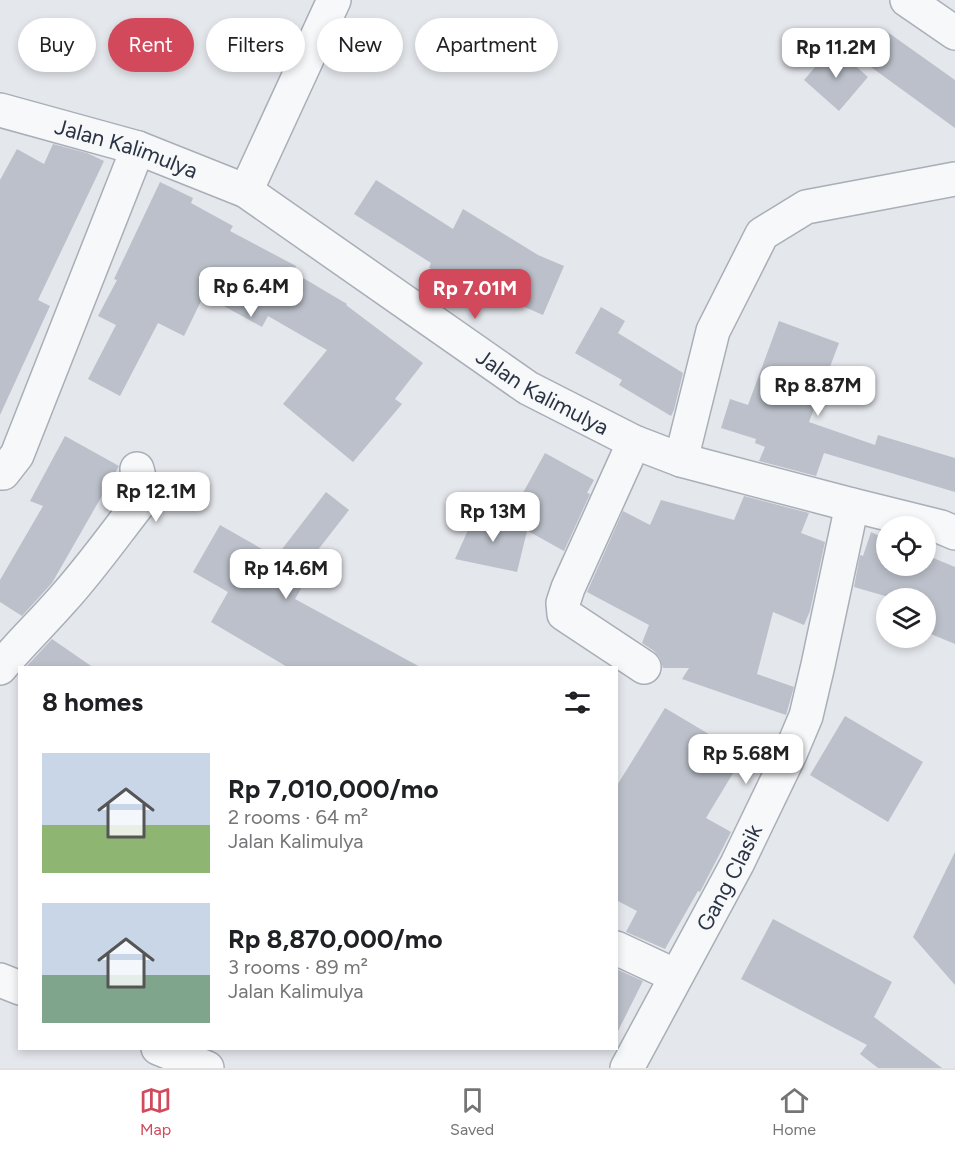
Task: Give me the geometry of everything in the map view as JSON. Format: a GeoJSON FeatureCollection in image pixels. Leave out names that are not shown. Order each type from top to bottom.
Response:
{"type":"FeatureCollection","features":[{"type":"Feature","properties":{"kind":"street"},"geometry":{"type":"LineString","coordinates":[[246,191],[333,0]]}},
{"type":"Feature","properties":{"kind":"street"},"geometry":{"type":"LineString","coordinates":[[907,0],[955,33]]}},
{"type":"Feature","properties":{"kind":"street","name":"Jalan Kalimulya"},"geometry":{"type":"LineString","coordinates":[[0,110],[138,148],[246,191],[528,388],[634,442],[681,460],[941,527],[955,533]]}},
{"type":"Feature","properties":{"kind":"street"},"geometry":{"type":"LineString","coordinates":[[0,473],[17,455],[138,148]]}},
{"type":"Feature","properties":{"kind":"street"},"geometry":{"type":"LineString","coordinates":[[681,460],[713,331],[762,234],[806,207],[955,179]]}},
{"type":"Feature","properties":{"kind":"street"},"geometry":{"type":"LineString","coordinates":[[634,442],[563,603],[564,614],[644,667]]}},
{"type":"Feature","properties":{"kind":"street"},"geometry":{"type":"LineString","coordinates":[[0,668],[63,599],[144,497],[136,469]]}},
{"type":"Feature","properties":{"kind":"street","name":"Gang Clasik"},"geometry":{"type":"LineString","coordinates":[[621,1059],[676,976],[737,864],[806,716],[852,505]]}},
{"type":"Feature","properties":{"kind":"street"},"geometry":{"type":"LineString","coordinates":[[618,949],[676,976]]}},
{"type":"Feature","properties":{"kind":"street"},"geometry":{"type":"LineString","coordinates":[[0,980],[18,987]]}},
{"type":"Feature","properties":{"kind":"street"},"geometry":{"type":"LineString","coordinates":[[163,1050],[207,1068]]}},
{"type":"Feature","properties":{"kind":"building"},"geometry":{"type":"Polygon","coordinates":[[[886,31],[955,80],[955,128],[864,62],[886,31]]]}},
{"type":"Feature","properties":{"kind":"building"},"geometry":{"type":"Polygon","coordinates":[[[833,46],[868,77],[839,111],[804,80],[833,46]]]}},
{"type":"Feature","properties":{"kind":"building"},"geometry":{"type":"Polygon","coordinates":[[[53,144],[87,153],[104,161],[38,300],[50,306],[0,415],[0,180],[17,149],[44,164],[53,144]]]}},
{"type":"Feature","properties":{"kind":"building"},"geometry":{"type":"Polygon","coordinates":[[[376,180],[453,229],[463,209],[538,255],[564,266],[543,315],[490,292],[487,298],[429,268],[431,263],[354,214],[376,180]]]}},
{"type":"Feature","properties":{"kind":"building"},"geometry":{"type":"Polygon","coordinates":[[[160,182],[193,198],[191,203],[233,226],[230,231],[296,266],[293,272],[347,304],[423,363],[395,399],[402,404],[353,462],[283,404],[327,350],[268,316],[262,327],[204,295],[184,336],[158,323],[120,396],[88,379],[116,325],[98,316],[117,280],[114,279],[160,182]]]}},
{"type":"Feature","properties":{"kind":"building"},"geometry":{"type":"Polygon","coordinates":[[[601,307],[625,321],[618,333],[683,373],[671,416],[619,385],[622,380],[575,353],[601,307]]]}},
{"type":"Feature","properties":{"kind":"building"},"geometry":{"type":"Polygon","coordinates":[[[779,321],[839,343],[809,422],[875,445],[878,435],[955,458],[955,492],[824,453],[816,476],[759,461],[765,447],[755,443],[756,439],[721,428],[730,399],[748,405],[779,321]]]}},
{"type":"Feature","properties":{"kind":"building"},"geometry":{"type":"Polygon","coordinates":[[[65,436],[119,466],[52,583],[22,616],[0,602],[0,580],[43,506],[30,501],[65,436]]]}},
{"type":"Feature","properties":{"kind":"building"},"geometry":{"type":"Polygon","coordinates":[[[545,453],[594,480],[564,551],[508,520],[545,453]]]}},
{"type":"Feature","properties":{"kind":"building"},"geometry":{"type":"Polygon","coordinates":[[[326,492],[349,510],[293,582],[302,587],[295,599],[418,666],[286,666],[211,622],[228,592],[193,572],[220,525],[276,557],[326,492]]]}},
{"type":"Feature","properties":{"kind":"building"},"geometry":{"type":"Polygon","coordinates":[[[744,496],[809,513],[801,533],[825,542],[810,611],[804,625],[773,612],[757,674],[794,687],[786,715],[682,679],[689,668],[663,668],[660,658],[642,643],[649,625],[587,592],[623,511],[650,525],[661,500],[734,520],[744,496]]]}},
{"type":"Feature","properties":{"kind":"building"},"geometry":{"type":"Polygon","coordinates":[[[478,508],[527,531],[517,572],[455,559],[478,508]]]}},
{"type":"Feature","properties":{"kind":"building"},"geometry":{"type":"Polygon","coordinates":[[[871,532],[876,534],[876,576],[936,576],[936,559],[955,567],[955,644],[936,636],[936,588],[876,588],[876,593],[854,587],[860,555],[863,556],[871,532]]]}},
{"type":"Feature","properties":{"kind":"building"},"geometry":{"type":"Polygon","coordinates":[[[52,639],[91,666],[27,666],[52,639]]]}},
{"type":"Feature","properties":{"kind":"building"},"geometry":{"type":"Polygon","coordinates":[[[665,708],[744,755],[706,818],[731,832],[700,892],[698,891],[665,949],[626,932],[637,911],[618,901],[618,784],[665,708]]]}},
{"type":"Feature","properties":{"kind":"building"},"geometry":{"type":"Polygon","coordinates":[[[845,716],[923,762],[888,822],[810,775],[845,716]]]}},
{"type":"Feature","properties":{"kind":"building"},"geometry":{"type":"Polygon","coordinates":[[[955,852],[955,985],[913,937],[955,852]]]}},
{"type":"Feature","properties":{"kind":"building"},"geometry":{"type":"Polygon","coordinates":[[[773,919],[892,982],[874,1017],[942,1068],[878,1068],[860,1054],[867,1045],[741,979],[773,919]]]}},
{"type":"Feature","properties":{"kind":"building"},"geometry":{"type":"Polygon","coordinates":[[[618,970],[643,981],[618,1031],[618,970]]]}}]}
